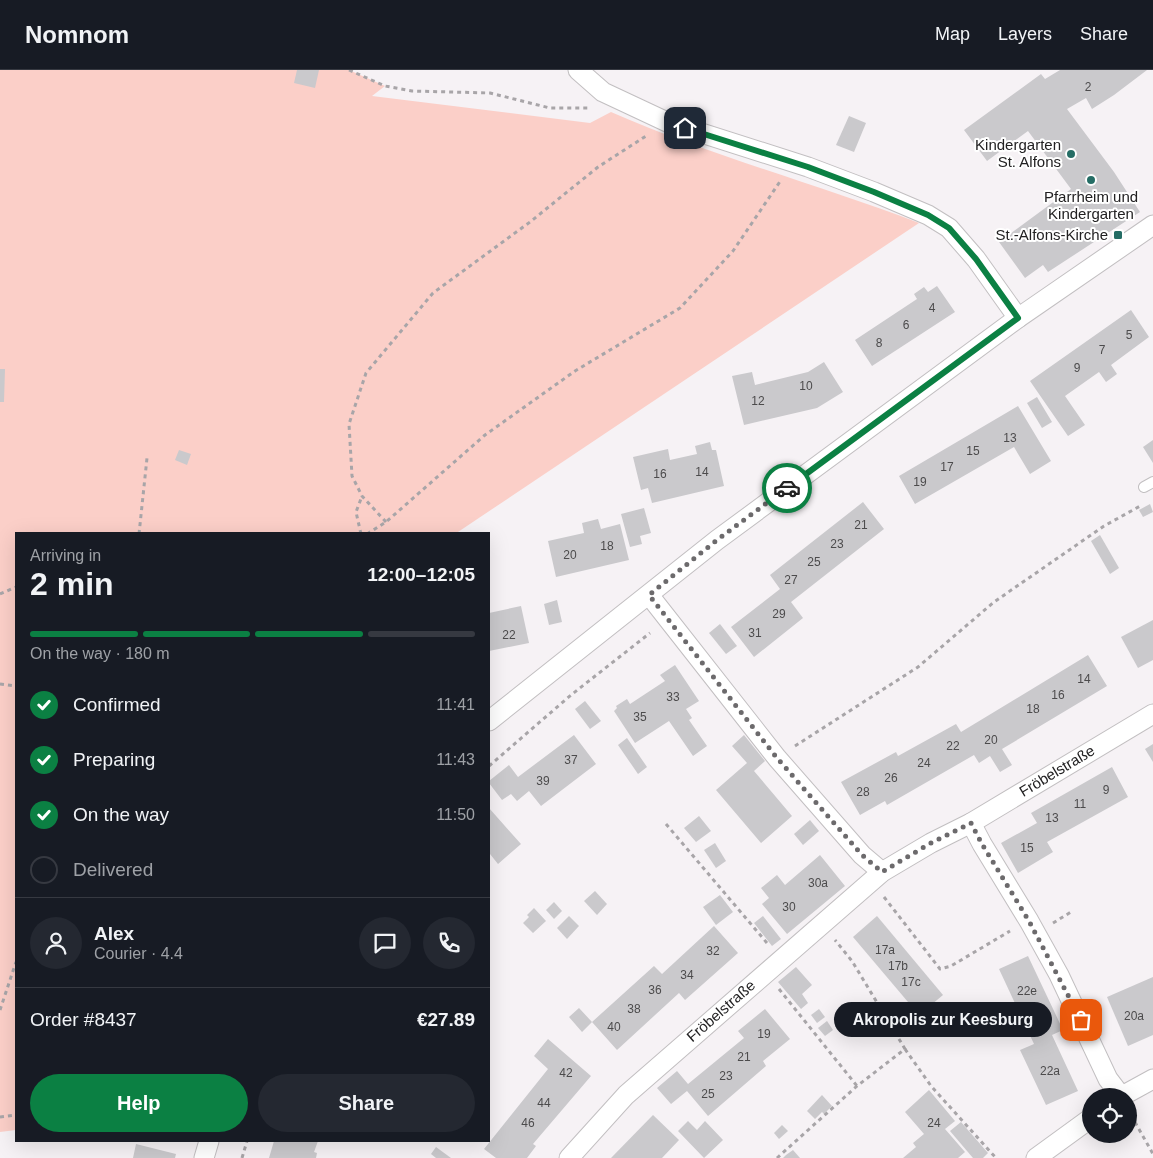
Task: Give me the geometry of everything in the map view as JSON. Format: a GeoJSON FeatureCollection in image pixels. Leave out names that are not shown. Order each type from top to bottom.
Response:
{"type":"FeatureCollection","features":[{"type":"Feature","properties":{"kind":"street"},"geometry":{"type":"LineString","coordinates":[[578,70],[603,92],[667,122],[808,167],[928,215],[949,228],[976,259],[1018,318]]}},
{"type":"Feature","properties":{"kind":"street"},"geometry":{"type":"LineString","coordinates":[[490,720],[717,540],[1018,318],[1153,225]]}},
{"type":"Feature","properties":{"kind":"street"},"geometry":{"type":"LineString","coordinates":[[649,595],[777,758],[862,855],[877,876]]}},
{"type":"Feature","properties":{"kind":"street","name":"Fröbelstraße"},"geometry":{"type":"LineString","coordinates":[[569,1158],[626,1095],[877,876],[931,843],[971,823],[1153,714]]}},
{"type":"Feature","properties":{"kind":"street"},"geometry":{"type":"LineString","coordinates":[[971,823],[1029,921],[1073,1003],[1108,1079],[1115,1088]]}},
{"type":"Feature","properties":{"kind":"street"},"geometry":{"type":"LineString","coordinates":[[1137,1088],[1153,1080]]}},
{"type":"Feature","properties":{"kind":"street"},"geometry":{"type":"LineString","coordinates":[[1036,1158],[1082,1125]]}},
{"type":"Feature","properties":{"kind":"street"},"geometry":{"type":"LineString","coordinates":[[204,1158],[209,1142]]}},
{"type":"Feature","properties":{"kind":"path"},"geometry":{"type":"LineString","coordinates":[[349,70],[385,86],[412,90],[490,93],[550,108],[589,108],[597,104],[603,92]]}},
{"type":"Feature","properties":{"kind":"path"},"geometry":{"type":"LineString","coordinates":[[386,522],[362,496],[352,476],[349,424],[366,373],[433,293],[530,222],[598,167],[667,122]]}},
{"type":"Feature","properties":{"kind":"path"},"geometry":{"type":"LineString","coordinates":[[370,532],[386,522],[485,435],[575,371],[680,308],[733,251],[782,179],[790,162]]}},
{"type":"Feature","properties":{"kind":"path"},"geometry":{"type":"LineString","coordinates":[[139,532],[147,458]]}},
{"type":"Feature","properties":{"kind":"path"},"geometry":{"type":"LineString","coordinates":[[777,758],[918,667],[994,602],[1104,526],[1143,504],[1149,484]]}},
{"type":"Feature","properties":{"kind":"path"},"geometry":{"type":"LineString","coordinates":[[361,532],[356,512],[362,496]]}},
{"type":"Feature","properties":{"kind":"path"},"geometry":{"type":"LineString","coordinates":[[0,594],[15,587]]}},
{"type":"Feature","properties":{"kind":"path"},"geometry":{"type":"LineString","coordinates":[[490,765],[571,695],[668,618]]}},
{"type":"Feature","properties":{"kind":"path"},"geometry":{"type":"LineString","coordinates":[[0,684],[15,686]]}},
{"type":"Feature","properties":{"kind":"path"},"geometry":{"type":"LineString","coordinates":[[666,824],[781,959]]}},
{"type":"Feature","properties":{"kind":"path"},"geometry":{"type":"LineString","coordinates":[[877,876],[892,909],[940,969],[951,966],[1029,921]]}},
{"type":"Feature","properties":{"kind":"path"},"geometry":{"type":"LineString","coordinates":[[821,924],[852,960],[904,1049],[931,1086],[996,1158]]}},
{"type":"Feature","properties":{"kind":"path"},"geometry":{"type":"LineString","coordinates":[[0,1010],[15,965]]}},
{"type":"Feature","properties":{"kind":"path"},"geometry":{"type":"LineString","coordinates":[[766,972],[857,1086]]}},
{"type":"Feature","properties":{"kind":"path"},"geometry":{"type":"LineString","coordinates":[[777,1158],[857,1086],[904,1049]]}},
{"type":"Feature","properties":{"kind":"path"},"geometry":{"type":"LineString","coordinates":[[0,1117],[15,1114]]}},
{"type":"Feature","properties":{"kind":"path"},"geometry":{"type":"LineString","coordinates":[[1137,1125],[1153,1154]]}},
{"type":"Feature","properties":{"kind":"path"},"geometry":{"type":"LineString","coordinates":[[242,1158],[247,1142]]}},
{"type":"Feature","properties":{"kind":"shaded area"},"geometry":{"type":"Polygon","coordinates":[[[0,70],[349,70],[385,86],[372,96],[590,123],[611,112],[687,142],[919,223],[458,532],[15,532],[15,1130],[0,1132],[0,70]]]}},
{"type":"Feature","properties":{"kind":"building"},"geometry":{"type":"Polygon","coordinates":[[[297,70],[319,70],[315,88],[294,83],[297,70]]]}},
{"type":"Feature","properties":{"kind":"building","name":"Pfarrheim und Kindergarten"},"geometry":{"type":"Polygon","coordinates":[[[1060,70],[1147,70],[1092,109],[1086,98],[1067,109],[1114,172],[1140,212],[1048,272],[1043,265],[1025,278],[999,242],[1071,189],[1028,131],[987,161],[964,130],[1041,74],[1045,79],[1060,70]]]}},
{"type":"Feature","properties":{"kind":"building"},"geometry":{"type":"Polygon","coordinates":[[[849,116],[866,123],[854,152],[836,145],[849,116]]]}},
{"type":"Feature","properties":{"kind":"building"},"geometry":{"type":"Polygon","coordinates":[[[937,286],[955,312],[872,366],[855,340],[917,299],[914,294],[924,287],[928,292],[937,286]]]}},
{"type":"Feature","properties":{"kind":"building"},"geometry":{"type":"Polygon","coordinates":[[[1131,310],[1149,337],[1111,365],[1117,374],[1106,382],[1099,372],[1065,396],[1085,425],[1068,436],[1030,381],[1131,310]]]}},
{"type":"Feature","properties":{"kind":"building"},"geometry":{"type":"Polygon","coordinates":[[[824,362],[843,392],[817,408],[744,425],[732,376],[752,372],[755,385],[808,372],[824,362]]]}},
{"type":"Feature","properties":{"kind":"building"},"geometry":{"type":"Polygon","coordinates":[[[0,369],[5,369],[4,402],[0,402],[0,369]]]}},
{"type":"Feature","properties":{"kind":"building"},"geometry":{"type":"Polygon","coordinates":[[[1037,397],[1052,422],[1042,428],[1027,403],[1037,397]]]}},
{"type":"Feature","properties":{"kind":"building"},"geometry":{"type":"Polygon","coordinates":[[[1018,406],[1051,461],[1030,474],[1014,447],[915,504],[899,476],[1018,406]]]}},
{"type":"Feature","properties":{"kind":"building"},"geometry":{"type":"Polygon","coordinates":[[[1153,440],[1153,463],[1143,447],[1153,440]]]}},
{"type":"Feature","properties":{"kind":"building"},"geometry":{"type":"Polygon","coordinates":[[[710,442],[712,450],[716,450],[724,486],[652,503],[648,488],[641,490],[633,457],[668,449],[670,460],[697,454],[695,446],[710,442]]]}},
{"type":"Feature","properties":{"kind":"building"},"geometry":{"type":"Polygon","coordinates":[[[179,450],[191,454],[187,465],[175,460],[179,450]]]}},
{"type":"Feature","properties":{"kind":"building"},"geometry":{"type":"Polygon","coordinates":[[[863,502],[884,529],[791,602],[803,618],[754,657],[731,627],[780,589],[770,575],[863,502]]]}},
{"type":"Feature","properties":{"kind":"building"},"geometry":{"type":"Polygon","coordinates":[[[1150,504],[1153,512],[1143,517],[1139,510],[1150,504]]]}},
{"type":"Feature","properties":{"kind":"building"},"geometry":{"type":"Polygon","coordinates":[[[644,508],[651,533],[640,536],[642,544],[630,547],[621,514],[644,508]]]}},
{"type":"Feature","properties":{"kind":"building"},"geometry":{"type":"Polygon","coordinates":[[[598,519],[601,529],[620,524],[629,560],[556,577],[548,541],[584,533],[582,523],[598,519]]]}},
{"type":"Feature","properties":{"kind":"building"},"geometry":{"type":"Polygon","coordinates":[[[1100,535],[1119,568],[1110,574],[1091,541],[1100,535]]]}},
{"type":"Feature","properties":{"kind":"building"},"geometry":{"type":"Polygon","coordinates":[[[557,600],[562,622],[549,625],[544,604],[557,600]]]}},
{"type":"Feature","properties":{"kind":"building"},"geometry":{"type":"Polygon","coordinates":[[[521,606],[529,643],[490,651],[490,613],[521,606]]]}},
{"type":"Feature","properties":{"kind":"building"},"geometry":{"type":"Polygon","coordinates":[[[1153,620],[1153,660],[1138,668],[1121,637],[1153,620]]]}},
{"type":"Feature","properties":{"kind":"building"},"geometry":{"type":"Polygon","coordinates":[[[720,624],[737,646],[726,654],[709,633],[720,624]]]}},
{"type":"Feature","properties":{"kind":"building"},"geometry":{"type":"Polygon","coordinates":[[[1088,655],[1107,686],[1002,749],[1012,765],[1000,772],[990,756],[979,763],[974,755],[887,805],[885,801],[860,815],[841,782],[896,752],[898,756],[956,724],[961,732],[1088,655]]]}},
{"type":"Feature","properties":{"kind":"building"},"geometry":{"type":"Polygon","coordinates":[[[675,665],[699,701],[686,709],[692,718],[689,720],[707,746],[693,756],[669,721],[635,743],[614,711],[617,708],[616,706],[627,699],[630,704],[665,681],[660,675],[675,665]]]}},
{"type":"Feature","properties":{"kind":"building"},"geometry":{"type":"Polygon","coordinates":[[[585,701],[601,721],[590,729],[575,709],[585,701]]]}},
{"type":"Feature","properties":{"kind":"building"},"geometry":{"type":"Polygon","coordinates":[[[574,735],[596,764],[541,806],[529,791],[517,801],[511,794],[502,800],[490,784],[490,780],[509,765],[518,777],[574,735]]]}},
{"type":"Feature","properties":{"kind":"building"},"geometry":{"type":"Polygon","coordinates":[[[744,735],[765,761],[754,771],[792,816],[761,843],[716,790],[747,763],[732,746],[744,735]]]}},
{"type":"Feature","properties":{"kind":"building"},"geometry":{"type":"Polygon","coordinates":[[[627,738],[647,767],[638,774],[618,745],[627,738]]]}},
{"type":"Feature","properties":{"kind":"building"},"geometry":{"type":"Polygon","coordinates":[[[1153,744],[1153,762],[1145,749],[1153,744]]]}},
{"type":"Feature","properties":{"kind":"building"},"geometry":{"type":"Polygon","coordinates":[[[1112,767],[1128,797],[1047,842],[1053,852],[1018,873],[1001,843],[1037,823],[1031,813],[1112,767]]]}},
{"type":"Feature","properties":{"kind":"building"},"geometry":{"type":"Polygon","coordinates":[[[490,809],[521,844],[498,864],[490,854],[490,809]]]}},
{"type":"Feature","properties":{"kind":"building"},"geometry":{"type":"Polygon","coordinates":[[[699,816],[711,831],[696,842],[684,828],[699,816]]]}},
{"type":"Feature","properties":{"kind":"building"},"geometry":{"type":"Polygon","coordinates":[[[810,820],[819,831],[803,845],[794,834],[810,820]]]}},
{"type":"Feature","properties":{"kind":"building"},"geometry":{"type":"Polygon","coordinates":[[[715,843],[726,861],[716,868],[704,850],[715,843]]]}},
{"type":"Feature","properties":{"kind":"building"},"geometry":{"type":"Polygon","coordinates":[[[820,855],[845,886],[787,934],[762,904],[769,898],[761,888],[777,875],[785,885],[820,855]]]}},
{"type":"Feature","properties":{"kind":"building"},"geometry":{"type":"Polygon","coordinates":[[[595,891],[607,904],[597,915],[584,901],[595,891]]]}},
{"type":"Feature","properties":{"kind":"building"},"geometry":{"type":"Polygon","coordinates":[[[720,895],[733,912],[716,925],[703,907],[720,895]]]}},
{"type":"Feature","properties":{"kind":"building"},"geometry":{"type":"Polygon","coordinates":[[[554,902],[562,911],[554,919],[546,910],[554,902]]]}},
{"type":"Feature","properties":{"kind":"building"},"geometry":{"type":"Polygon","coordinates":[[[534,908],[546,921],[533,933],[523,923],[529,917],[527,915],[534,908]]]}},
{"type":"Feature","properties":{"kind":"building"},"geometry":{"type":"Polygon","coordinates":[[[569,916],[579,926],[567,939],[557,928],[569,916]]]}},
{"type":"Feature","properties":{"kind":"building"},"geometry":{"type":"Polygon","coordinates":[[[763,916],[781,939],[772,946],[754,923],[763,916]]]}},
{"type":"Feature","properties":{"kind":"building"},"geometry":{"type":"Polygon","coordinates":[[[877,916],[943,995],[919,1015],[853,937],[877,916]]]}},
{"type":"Feature","properties":{"kind":"building"},"geometry":{"type":"Polygon","coordinates":[[[714,926],[738,953],[685,1000],[679,993],[617,1050],[592,1022],[654,966],[662,974],[714,926]]]}},
{"type":"Feature","properties":{"kind":"building"},"geometry":{"type":"Polygon","coordinates":[[[1028,956],[1063,1030],[1052,1035],[1078,1091],[1046,1105],[1020,1050],[1034,1044],[999,969],[1028,956]]]}},
{"type":"Feature","properties":{"kind":"building"},"geometry":{"type":"Polygon","coordinates":[[[796,967],[812,985],[802,994],[808,1003],[801,1009],[778,982],[796,967]]]}},
{"type":"Feature","properties":{"kind":"building"},"geometry":{"type":"Polygon","coordinates":[[[1153,977],[1153,1035],[1128,1046],[1107,997],[1153,977]]]}},
{"type":"Feature","properties":{"kind":"building"},"geometry":{"type":"Polygon","coordinates":[[[579,1008],[592,1022],[582,1032],[569,1017],[579,1008]]]}},
{"type":"Feature","properties":{"kind":"building"},"geometry":{"type":"Polygon","coordinates":[[[765,1009],[790,1039],[763,1061],[766,1066],[708,1116],[687,1091],[671,1104],[657,1088],[677,1071],[688,1084],[744,1038],[738,1031],[765,1009]]]}},
{"type":"Feature","properties":{"kind":"building"},"geometry":{"type":"Polygon","coordinates":[[[819,1009],[825,1017],[817,1023],[811,1015],[819,1009]]]}},
{"type":"Feature","properties":{"kind":"building"},"geometry":{"type":"Polygon","coordinates":[[[827,1021],[833,1030],[825,1036],[818,1028],[827,1021]]]}},
{"type":"Feature","properties":{"kind":"building"},"geometry":{"type":"Polygon","coordinates":[[[548,1039],[591,1076],[533,1144],[536,1146],[527,1158],[496,1158],[484,1149],[548,1069],[534,1056],[548,1039]]]}},
{"type":"Feature","properties":{"kind":"building"},"geometry":{"type":"Polygon","coordinates":[[[929,1090],[955,1121],[945,1129],[965,1152],[958,1158],[903,1158],[916,1147],[913,1143],[924,1134],[905,1112],[929,1090]]]}},
{"type":"Feature","properties":{"kind":"building"},"geometry":{"type":"Polygon","coordinates":[[[822,1095],[832,1106],[815,1119],[807,1111],[822,1095]]]}},
{"type":"Feature","properties":{"kind":"building"},"geometry":{"type":"Polygon","coordinates":[[[653,1115],[679,1140],[662,1158],[611,1158],[653,1115]]]}},
{"type":"Feature","properties":{"kind":"building"},"geometry":{"type":"Polygon","coordinates":[[[688,1121],[697,1130],[705,1121],[723,1140],[704,1158],[678,1131],[688,1121]]]}},
{"type":"Feature","properties":{"kind":"building"},"geometry":{"type":"Polygon","coordinates":[[[961,1122],[988,1153],[983,1158],[973,1158],[950,1131],[961,1122]]]}},
{"type":"Feature","properties":{"kind":"building"},"geometry":{"type":"Polygon","coordinates":[[[782,1125],[788,1131],[779,1139],[774,1133],[782,1125]]]}},
{"type":"Feature","properties":{"kind":"building"},"geometry":{"type":"Polygon","coordinates":[[[274,1142],[318,1142],[314,1152],[317,1153],[316,1158],[269,1158],[274,1142]]]}},
{"type":"Feature","properties":{"kind":"building"},"geometry":{"type":"Polygon","coordinates":[[[136,1144],[176,1154],[175,1158],[133,1158],[136,1144]]]}},
{"type":"Feature","properties":{"kind":"building"},"geometry":{"type":"Polygon","coordinates":[[[436,1147],[451,1158],[436,1158],[431,1154],[436,1147]]]}},
{"type":"Feature","properties":{"kind":"building"},"geometry":{"type":"Polygon","coordinates":[[[793,1150],[800,1158],[783,1158],[786,1155],[793,1150]]]}},
{"type":"Feature","properties":{"kind":"way so far"},"geometry":{"type":"LineString","coordinates":[[787,488],[717,540],[649,595],[777,758],[862,855],[882,872],[931,843],[971,823],[1029,921],[1081,1020]]}},
{"type":"Feature","properties":{"kind":"place","name":"Kindergarten St. Alfons"},"geometry":{"type":"Point","coordinates":[1071,154]}},
{"type":"Feature","properties":{"kind":"place","name":"Pfarrheim und Kindergarten"},"geometry":{"type":"Point","coordinates":[1091,180]}},
{"type":"Feature","properties":{"kind":"place","name":"St.-Alfons-Kirche"},"geometry":{"type":"Point","coordinates":[1118,235]}},
{"type":"Feature","properties":{"kind":"place","name":"Akropolis zur Keesburg"},"geometry":{"type":"Point","coordinates":[1081,1020]}},
{"type":"Feature","properties":{"kind":"route"},"geometry":{"type":"LineString","coordinates":[[685,128],[808,167],[928,215],[949,228],[976,259],[1018,318],[787,488]]}}]}
